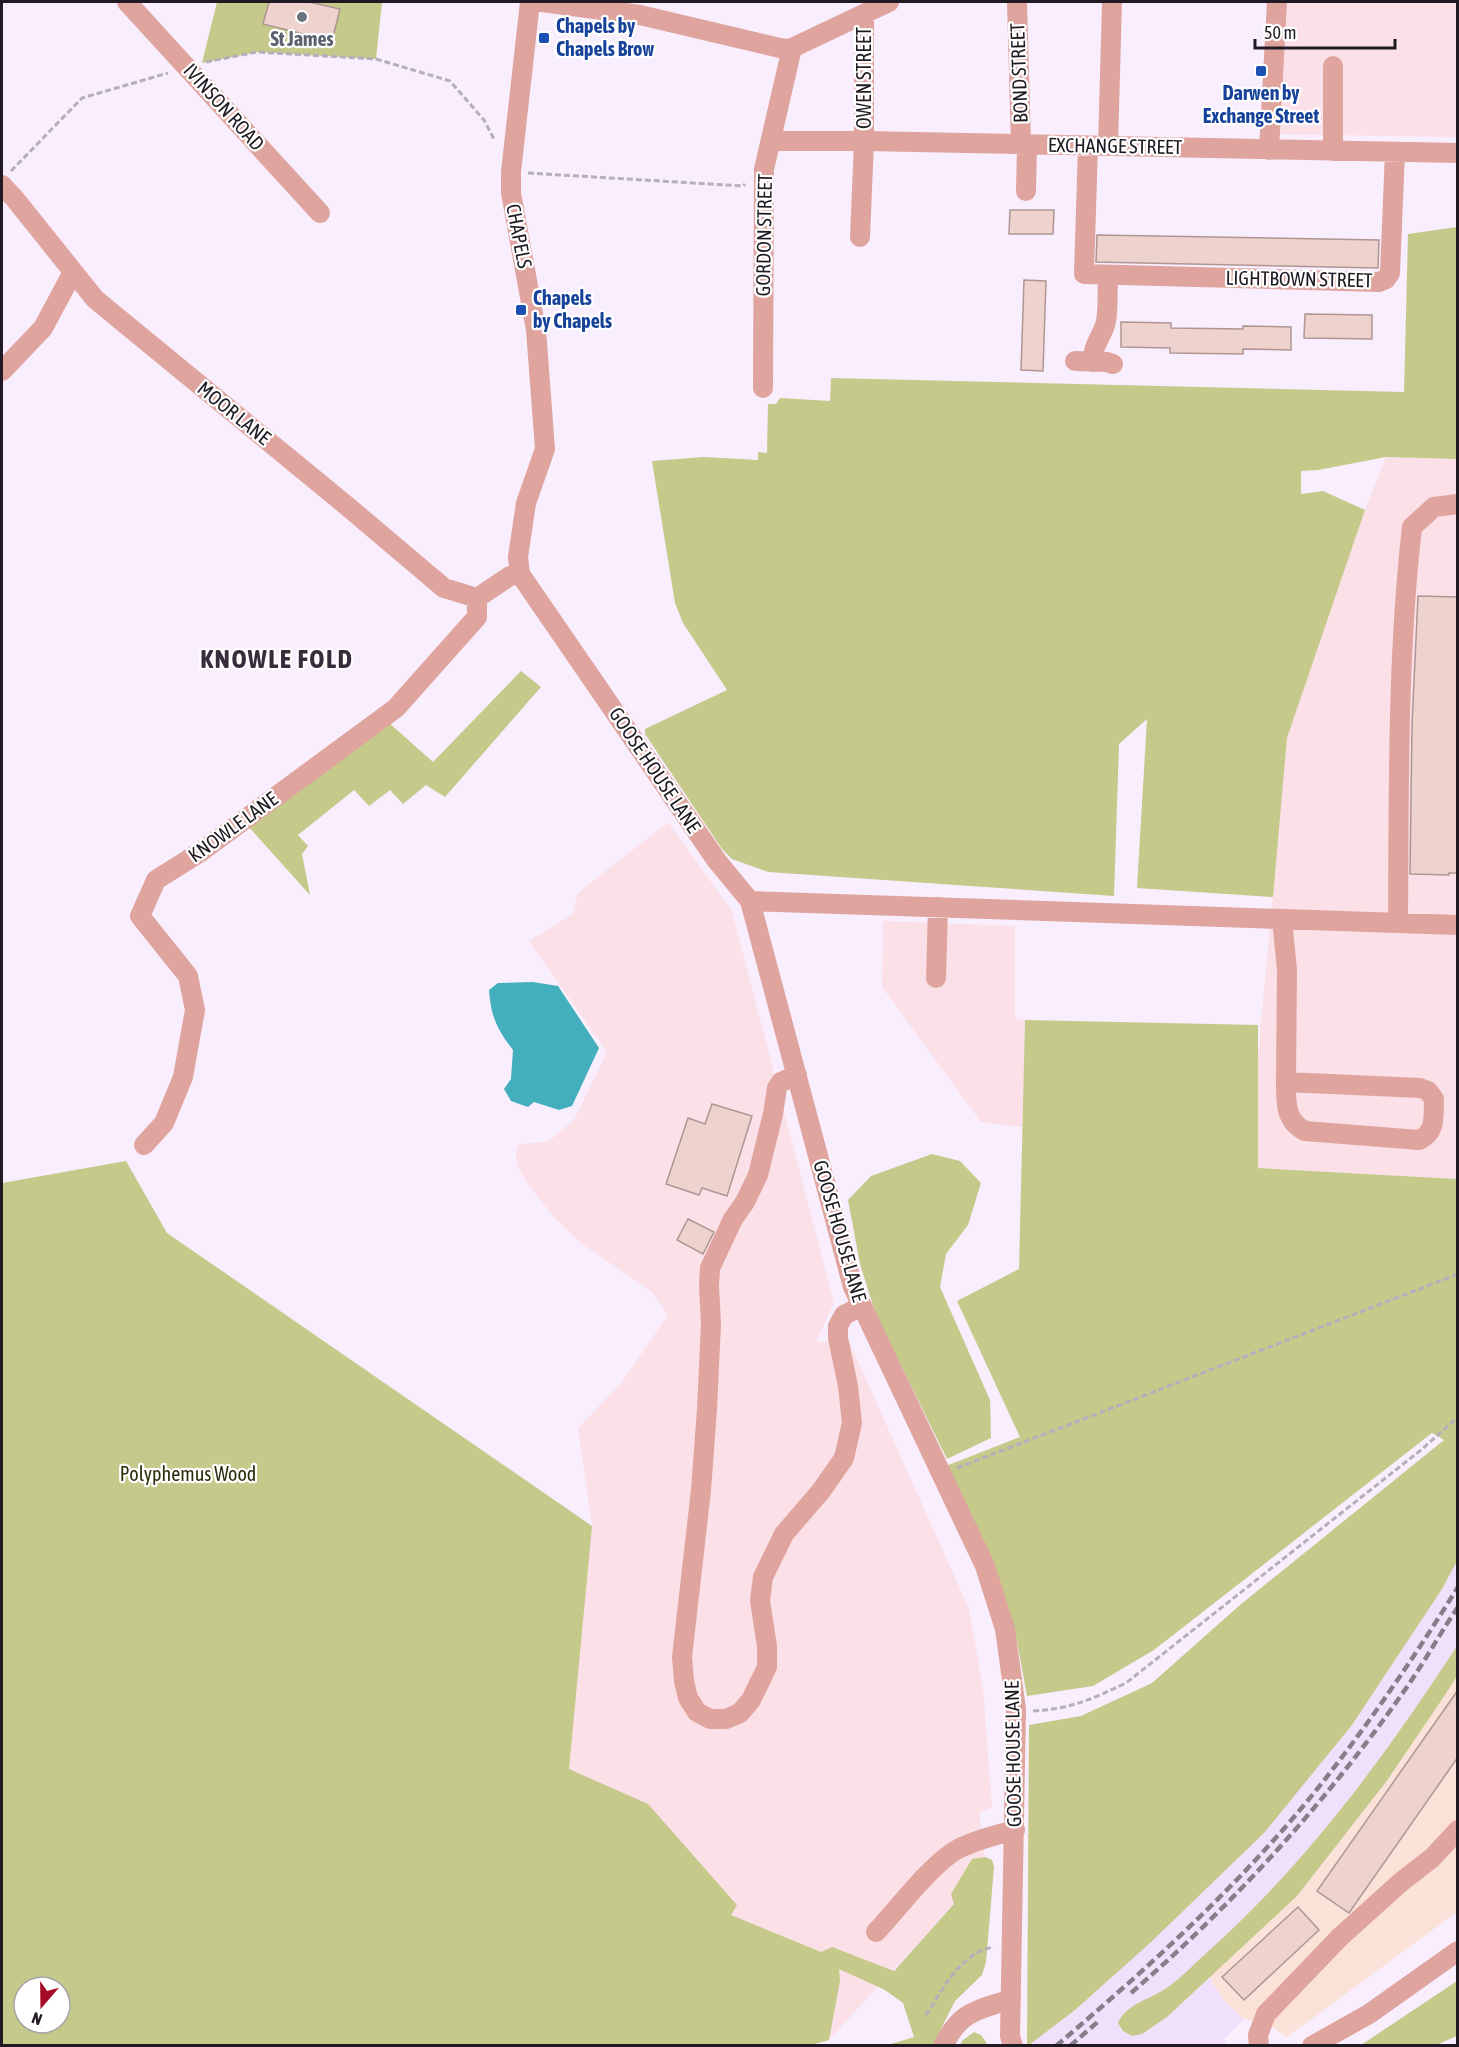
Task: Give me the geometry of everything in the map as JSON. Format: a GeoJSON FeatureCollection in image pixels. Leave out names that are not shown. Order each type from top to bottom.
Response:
{"type":"FeatureCollection","features":[{"type":"Feature","properties":{"kind":"street","name":"IVINSON ROAD"},"geometry":{"type":"LineString","coordinates":[[128,2],[320,213]]}},
{"type":"Feature","properties":{"kind":"street","name":"CHAPELS"},"geometry":{"type":"LineString","coordinates":[[520,574],[518,557],[526,503],[545,449],[536,330],[511,193],[511,172],[530,2]]}},
{"type":"Feature","properties":{"kind":"street"},"geometry":{"type":"LineString","coordinates":[[542,2],[640,15],[774,48],[792,48],[889,2]]}},
{"type":"Feature","properties":{"kind":"street","name":"BOND STREET"},"geometry":{"type":"LineString","coordinates":[[1017,2],[1026,191]]}},
{"type":"Feature","properties":{"kind":"street"},"geometry":{"type":"LineString","coordinates":[[1108,146],[1112,2]]}},
{"type":"Feature","properties":{"kind":"street"},"geometry":{"type":"LineString","coordinates":[[1269,150],[1277,2]]}},
{"type":"Feature","properties":{"kind":"street","name":"OWEN STREET"},"geometry":{"type":"LineString","coordinates":[[860,237],[864,141],[864,14]]}},
{"type":"Feature","properties":{"kind":"street","name":"GORDON STREET"},"geometry":{"type":"LineString","coordinates":[[763,388],[764,169],[792,48]]}},
{"type":"Feature","properties":{"kind":"street"},"geometry":{"type":"LineString","coordinates":[[1333,66],[1333,151]]}},
{"type":"Feature","properties":{"kind":"street","name":"EXCHANGE STREET"},"geometry":{"type":"LineString","coordinates":[[772,141],[1458,153]]}},
{"type":"Feature","properties":{"kind":"street","name":"LIGHTBOWN STREET"},"geometry":{"type":"LineString","coordinates":[[1088,146],[1084,274],[1379,282],[1386,279],[1390,273],[1395,152]]}},
{"type":"Feature","properties":{"kind":"street","name":"MOOR LANE"},"geometry":{"type":"LineString","coordinates":[[9,185],[95,299],[444,588],[477,598]]}},
{"type":"Feature","properties":{"kind":"street"},"geometry":{"type":"LineString","coordinates":[[2,371],[43,328],[73,272]]}},
{"type":"Feature","properties":{"kind":"street"},"geometry":{"type":"LineString","coordinates":[[1108,275],[1106,324],[1093,353],[1084,361],[1113,364]]}},
{"type":"Feature","properties":{"kind":"street"},"geometry":{"type":"LineString","coordinates":[[1398,923],[1400,715],[1412,527],[1434,507],[1458,504]]}},
{"type":"Feature","properties":{"kind":"street"},"geometry":{"type":"LineString","coordinates":[[477,598],[510,576],[520,574]]}},
{"type":"Feature","properties":{"kind":"street","name":"GOOSE HOUSE LANE"},"geometry":{"type":"LineString","coordinates":[[520,574],[717,861],[750,901],[853,1287],[985,1566],[1005,1629],[1016,1712],[1011,1943],[1012,2041]]}},
{"type":"Feature","properties":{"kind":"street","name":"KNOWLE LANE"},"geometry":{"type":"LineString","coordinates":[[144,1145],[165,1123],[183,1077],[195,1010],[188,976],[140,916],[156,880],[202,850],[396,708],[477,617],[477,598]]}},
{"type":"Feature","properties":{"kind":"street"},"geometry":{"type":"LineString","coordinates":[[750,901],[1458,925]]}},
{"type":"Feature","properties":{"kind":"street"},"geometry":{"type":"LineString","coordinates":[[936,978],[938,907]]}},
{"type":"Feature","properties":{"kind":"street"},"geometry":{"type":"LineString","coordinates":[[1282,919],[1287,970],[1286,1094],[1290,1118],[1296,1126],[1305,1131],[1419,1140],[1428,1136],[1432,1130],[1434,1099],[1428,1091],[1420,1088],[1287,1082]]}},
{"type":"Feature","properties":{"kind":"street"},"geometry":{"type":"LineString","coordinates":[[797,1076],[781,1082],[777,1088],[758,1175],[710,1269],[711,1323],[707,1421],[682,1657],[688,1698],[697,1712],[710,1719],[726,1719],[740,1713],[752,1700],[767,1667],[767,1646],[760,1601],[764,1577],[784,1534],[821,1491],[844,1458],[852,1423],[838,1326],[844,1315],[862,1306]]}},
{"type":"Feature","properties":{"kind":"street"},"geometry":{"type":"LineString","coordinates":[[876,1932],[938,1864],[956,1851],[982,1838],[1015,1830]]}},
{"type":"Feature","properties":{"kind":"street"},"geometry":{"type":"LineString","coordinates":[[1259,2046],[1258,2035],[1266,2014],[1340,1937],[1401,1882],[1432,1858],[1458,1830]]}},
{"type":"Feature","properties":{"kind":"street"},"geometry":{"type":"LineString","coordinates":[[1312,2046],[1369,2014],[1458,1951]]}},
{"type":"Feature","properties":{"kind":"street"},"geometry":{"type":"LineString","coordinates":[[943,2046],[961,2019],[972,2012],[1011,1999]]}},
{"type":"Feature","properties":{"kind":"path"},"geometry":{"type":"LineString","coordinates":[[9,185],[82,98],[188,68],[257,52],[376,59],[450,81],[484,120],[511,172],[743,186],[764,169]]}},
{"type":"Feature","properties":{"kind":"path"},"geometry":{"type":"LineString","coordinates":[[941,1474],[1458,1274]]}},
{"type":"Feature","properties":{"kind":"path"},"geometry":{"type":"LineString","coordinates":[[1016,1712],[1059,1710],[1091,1700],[1126,1683],[1421,1450],[1458,1417]]}},
{"type":"Feature","properties":{"kind":"path"},"geometry":{"type":"LineString","coordinates":[[926,2015],[953,1974],[967,1959],[982,1949],[1011,1943]]}},
{"type":"Feature","properties":{"kind":"shaded area"},"geometry":{"type":"Polygon","coordinates":[[[1277,2],[1457,2],[1457,137],[1270,134],[1277,2]]]}},
{"type":"Feature","properties":{"kind":"shaded area"},"geometry":{"type":"Polygon","coordinates":[[[1386,457],[1457,459],[1457,1179],[1258,1168],[1257,1068],[1287,738],[1365,510],[1386,457]]]}},
{"type":"Feature","properties":{"kind":"shaded area"},"geometry":{"type":"Polygon","coordinates":[[[668,822],[732,911],[834,1303],[816,1342],[849,1341],[969,1609],[983,1688],[992,1807],[979,1813],[985,1857],[972,1859],[954,1904],[829,2040],[840,1981],[530,1909],[592,1526],[578,1428],[622,1382],[668,1315],[652,1292],[581,1243],[555,1218],[529,1186],[518,1167],[516,1155],[518,1145],[549,1141],[574,1120],[607,1052],[529,941],[573,914],[578,893],[668,822]]]}},
{"type":"Feature","properties":{"kind":"shaded area"},"geometry":{"type":"Polygon","coordinates":[[[883,921],[1015,926],[1015,1019],[1025,1020],[1023,1127],[981,1122],[882,987],[883,921]]]}},
{"type":"Feature","properties":{"kind":"shaded area"},"geometry":{"type":"Polygon","coordinates":[[[1457,1508],[1457,1676],[1386,1782],[1297,1896],[1209,1976],[1224,2001],[1244,2019],[1224,2039],[1227,2045],[1027,2046],[1457,1508]]]}},
{"type":"Feature","properties":{"kind":"shaded area"},"geometry":{"type":"Polygon","coordinates":[[[1457,1676],[1457,1912],[1287,2037],[1270,2026],[1244,2019],[1224,2001],[1209,1976],[1297,1896],[1386,1782],[1457,1676]]]}},
{"type":"Feature","properties":{"kind":"green space"},"geometry":{"type":"Polygon","coordinates":[[[217,2],[382,2],[376,59],[257,52],[202,63],[217,2]]]}},
{"type":"Feature","properties":{"kind":"green space"},"geometry":{"type":"Polygon","coordinates":[[[1457,227],[1457,459],[1386,457],[1301,471],[1301,494],[1323,491],[1365,510],[1287,738],[1273,897],[1137,888],[1147,719],[1119,744],[1114,896],[768,872],[732,859],[722,849],[645,734],[645,729],[727,690],[683,623],[675,603],[652,461],[704,457],[758,460],[758,452],[767,453],[768,404],[776,404],[780,398],[830,401],[831,378],[1404,392],[1408,234],[1457,227]]]}},
{"type":"Feature","properties":{"kind":"green space"},"geometry":{"type":"Polygon","coordinates":[[[521,671],[541,687],[445,797],[426,785],[403,804],[390,790],[369,806],[354,790],[298,835],[308,846],[302,854],[310,895],[247,825],[388,722],[433,762],[521,671]]]}},
{"type":"Feature","properties":{"kind":"green space"},"geometry":{"type":"Polygon","coordinates":[[[1025,1020],[1258,1025],[1258,1168],[1457,1179],[1457,1561],[1442,1589],[1352,1725],[1264,1833],[1150,1943],[1075,2010],[1029,2045],[1027,2045],[1029,1725],[1081,1716],[1152,1683],[1240,1605],[1444,1440],[1432,1433],[1154,1650],[1093,1686],[1027,1696],[1016,1636],[993,1563],[946,1466],[1020,1437],[957,1301],[1019,1269],[1025,1020]]]}},
{"type":"Feature","properties":{"kind":"green space"},"geometry":{"type":"Polygon","coordinates":[[[932,1154],[960,1161],[981,1183],[968,1225],[946,1254],[940,1287],[990,1400],[991,1438],[947,1459],[876,1315],[860,1264],[848,1200],[871,1176],[932,1154]]]}},
{"type":"Feature","properties":{"kind":"green space","name":"Polyphemus Wood"},"geometry":{"type":"Polygon","coordinates":[[[126,1161],[167,1233],[592,1526],[569,1769],[648,1804],[737,1905],[731,1915],[821,1952],[832,1947],[894,1971],[954,1904],[951,1894],[972,1859],[985,1857],[992,1860],[994,1867],[986,1962],[982,1975],[955,2001],[933,2045],[888,2045],[914,2037],[903,2003],[885,1990],[839,1969],[840,1981],[829,2040],[811,2045],[2,2046],[2,1183],[126,1161]]]}},
{"type":"Feature","properties":{"kind":"green space"},"geometry":{"type":"Polygon","coordinates":[[[1457,1646],[1457,1676],[1447,1692],[1386,1782],[1297,1896],[1167,2017],[1142,2034],[1132,2036],[1123,2031],[1118,2023],[1126,2011],[1159,1993],[1180,1978],[1240,1922],[1309,1848],[1371,1770],[1457,1646]]]}},
{"type":"Feature","properties":{"kind":"green space"},"geometry":{"type":"Polygon","coordinates":[[[1457,1981],[1457,2036],[1436,2045],[1361,2045],[1457,1981]]]}},
{"type":"Feature","properties":{"kind":"green space"},"geometry":{"type":"Polygon","coordinates":[[[974,2032],[981,2035],[988,2045],[960,2045],[963,2040],[974,2032]]]}},
{"type":"Feature","properties":{"kind":"water"},"geometry":{"type":"Polygon","coordinates":[[[533,982],[558,986],[599,1048],[572,1106],[559,1110],[534,1102],[528,1107],[511,1101],[504,1089],[511,1079],[513,1050],[496,1022],[491,1008],[489,990],[498,983],[533,982]]]}},
{"type":"Feature","properties":{"kind":"building","name":"St James"},"geometry":{"type":"Polygon","coordinates":[[[269,2],[309,2],[340,9],[332,41],[263,24],[269,2]]]}},
{"type":"Feature","properties":{"kind":"building"},"geometry":{"type":"Polygon","coordinates":[[[1010,210],[1054,210],[1053,234],[1009,234],[1010,210]]]}},
{"type":"Feature","properties":{"kind":"building"},"geometry":{"type":"Polygon","coordinates":[[[1097,235],[1379,240],[1378,268],[1096,262],[1097,235]]]}},
{"type":"Feature","properties":{"kind":"building"},"geometry":{"type":"Polygon","coordinates":[[[1024,280],[1046,281],[1043,371],[1021,370],[1024,280]]]}},
{"type":"Feature","properties":{"kind":"building"},"geometry":{"type":"Polygon","coordinates":[[[1305,314],[1372,315],[1372,339],[1304,338],[1305,314]]]}},
{"type":"Feature","properties":{"kind":"building"},"geometry":{"type":"Polygon","coordinates":[[[1121,322],[1171,323],[1171,328],[1291,327],[1291,350],[1243,349],[1243,354],[1170,353],[1170,348],[1121,347],[1121,322]]]}},
{"type":"Feature","properties":{"kind":"building"},"geometry":{"type":"Polygon","coordinates":[[[1418,596],[1458,597],[1458,873],[1449,873],[1449,875],[1410,874],[1412,725],[1418,596]]]}},
{"type":"Feature","properties":{"kind":"building"},"geometry":{"type":"Polygon","coordinates":[[[712,1104],[752,1116],[727,1196],[702,1188],[699,1195],[666,1184],[688,1118],[705,1124],[712,1104]]]}},
{"type":"Feature","properties":{"kind":"building"},"geometry":{"type":"Polygon","coordinates":[[[688,1219],[714,1232],[703,1254],[677,1240],[688,1219]]]}},
{"type":"Feature","properties":{"kind":"building"},"geometry":{"type":"Polygon","coordinates":[[[1458,1690],[1458,1757],[1349,1913],[1317,1891],[1458,1690]]]}},
{"type":"Feature","properties":{"kind":"building"},"geometry":{"type":"Polygon","coordinates":[[[1298,1907],[1319,1930],[1244,2000],[1222,1977],[1298,1907]]]}},
{"type":"Feature","properties":{"kind":"railway"},"geometry":{"type":"LineString","coordinates":[[1056,2046],[1159,1955],[1258,1858],[1337,1764],[1408,1664],[1458,1587]]}},
{"type":"Feature","properties":{"kind":"railway"},"geometry":{"type":"LineString","coordinates":[[1131,1993],[1208,1922],[1314,1808],[1379,1726],[1458,1607]]}},
{"type":"Feature","properties":{"kind":"railway"},"geometry":{"type":"LineString","coordinates":[[1070,2046],[1100,2020]]}},
{"type":"Feature","properties":{"kind":"place","name":"St James"},"geometry":{"type":"Point","coordinates":[302,17]}},
{"type":"Feature","properties":{"kind":"place","name":"Chapels by Chapels Brow"},"geometry":{"type":"Point","coordinates":[544,38]}},
{"type":"Feature","properties":{"kind":"place","name":"Darwen by Exchange Street"},"geometry":{"type":"Point","coordinates":[1261,71]}},
{"type":"Feature","properties":{"kind":"place","name":"Chapels by Chapels"},"geometry":{"type":"Point","coordinates":[521,310]}},
{"type":"Feature","properties":{"kind":"district","name":"KNOWLE FOLD"},"geometry":{"type":"Point","coordinates":[277,659]}}]}
